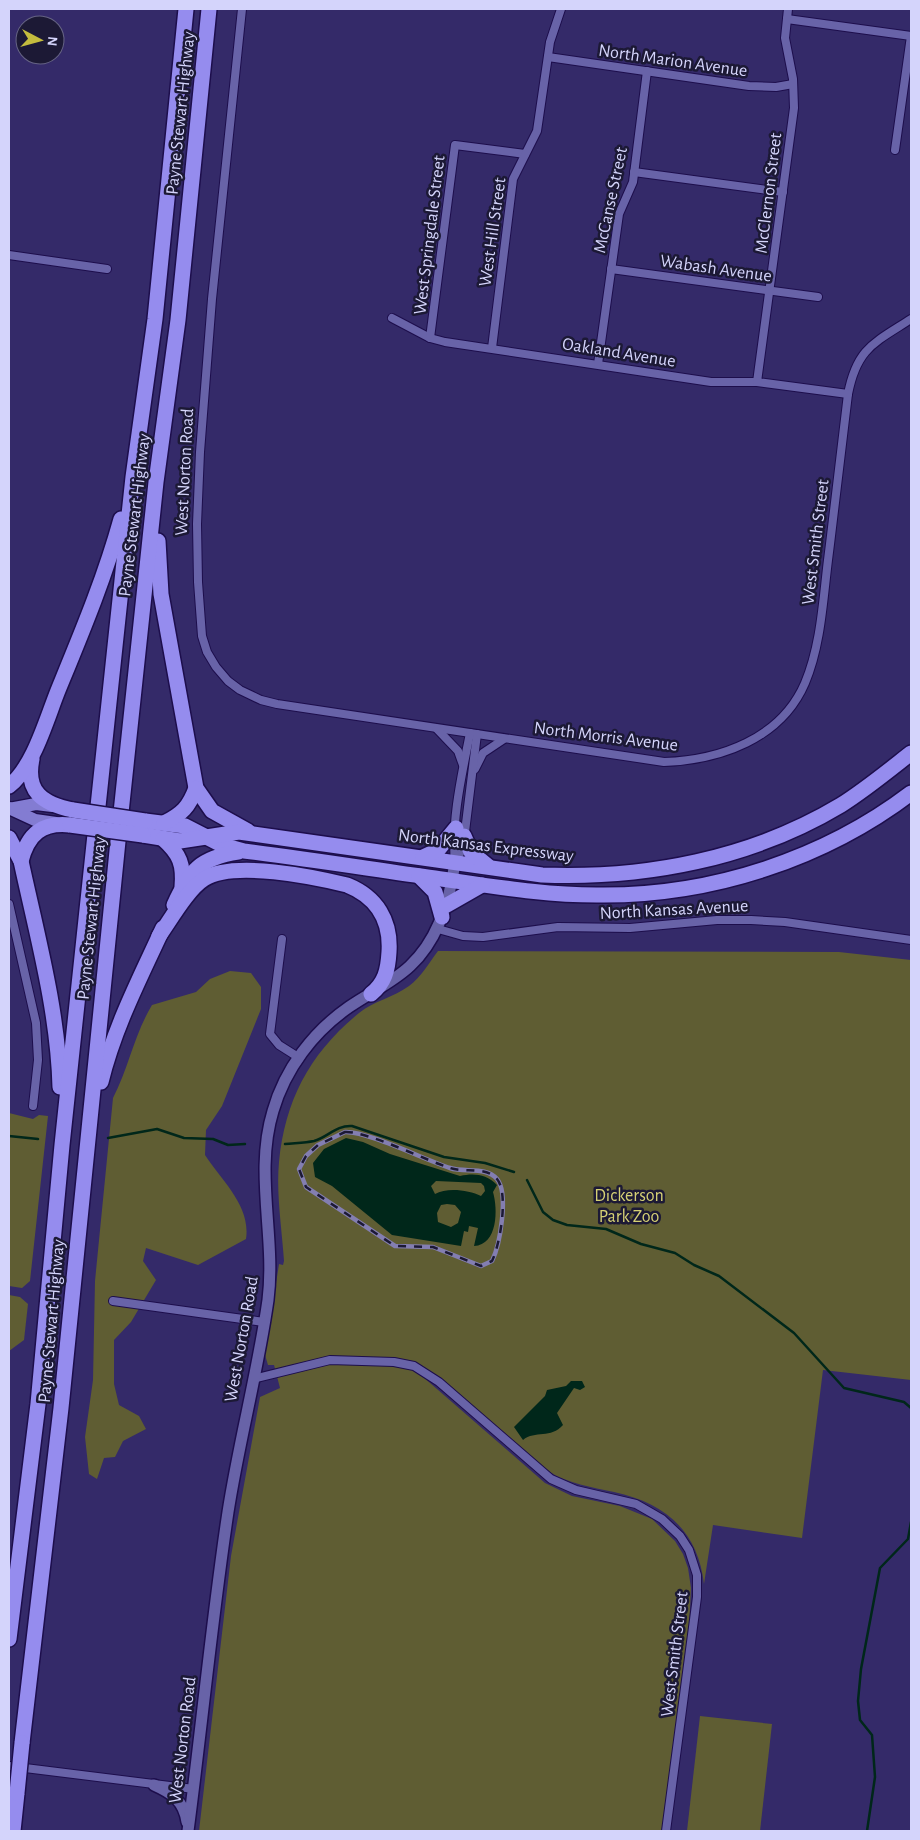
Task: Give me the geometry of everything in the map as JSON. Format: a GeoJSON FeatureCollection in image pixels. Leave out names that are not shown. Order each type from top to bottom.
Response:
{"type":"FeatureCollection","features":[{"type":"Feature","properties":{"kind":"highway","name":"Payne Stewart Highway"},"geometry":{"type":"LineString","coordinates":[[9,1639],[38,1404],[62,1145],[133,477],[154,320],[186,9]]}},
{"type":"Feature","properties":{"kind":"highway","name":"Payne Stewart Highway"},"geometry":{"type":"LineString","coordinates":[[13,1831],[61,1408],[87,1137],[156,482],[178,320],[210,9]]}},
{"type":"Feature","properties":{"kind":"highway"},"geometry":{"type":"LineString","coordinates":[[9,786],[19,776],[35,748],[110,558],[133,477]]}},
{"type":"Feature","properties":{"kind":"highway"},"geometry":{"type":"LineString","coordinates":[[156,482],[161,594],[196,788],[212,811],[256,836]]}},
{"type":"Feature","properties":{"kind":"highway"},"geometry":{"type":"LineString","coordinates":[[35,748],[31,766],[32,783],[39,795],[52,806]]}},
{"type":"Feature","properties":{"kind":"highway","name":"North Kansas Expressway"},"geometry":{"type":"LineString","coordinates":[[144,828],[163,839],[186,841],[229,832],[542,874],[574,876],[616,874],[664,868],[710,858],[755,844],[840,805],[911,754]]}},
{"type":"Feature","properties":{"kind":"highway"},"geometry":{"type":"LineString","coordinates":[[164,822],[184,811],[191,803],[196,788]]}},
{"type":"Feature","properties":{"kind":"highway","name":"North Kansas Expressway"},"geometry":{"type":"LineString","coordinates":[[52,806],[66,819],[144,828],[164,822],[191,828],[228,848],[244,852],[482,885],[589,895],[662,892],[709,884],[754,873],[789,861],[884,814],[911,794]]}},
{"type":"Feature","properties":{"kind":"highway"},"geometry":{"type":"LineString","coordinates":[[21,861],[33,834],[66,819]]}},
{"type":"Feature","properties":{"kind":"highway"},"geometry":{"type":"LineString","coordinates":[[423,857],[438,850],[460,832],[471,852],[490,867]]}},
{"type":"Feature","properties":{"kind":"highway"},"geometry":{"type":"LineString","coordinates":[[9,838],[21,861],[57,1032],[62,1145]]}},
{"type":"Feature","properties":{"kind":"highway"},"geometry":{"type":"LineString","coordinates":[[163,839],[174,849],[182,862],[182,887]]}},
{"type":"Feature","properties":{"kind":"highway"},"geometry":{"type":"LineString","coordinates":[[87,1137],[110,1048],[182,887],[195,869],[205,861],[218,855],[244,852]]}},
{"type":"Feature","properties":{"kind":"highway"},"geometry":{"type":"LineString","coordinates":[[159,936],[198,884],[203,879],[222,871],[251,870],[347,885],[356,888],[374,903],[383,914],[388,926],[390,939],[387,973],[379,986],[371,994]]}},
{"type":"Feature","properties":{"kind":"highway"},"geometry":{"type":"LineString","coordinates":[[419,876],[435,892],[442,917],[482,885]]}},
{"type":"Feature","properties":{"kind":"main road","name":"North Kansas Expressway"},"geometry":{"type":"LineString","coordinates":[[9,808],[36,804],[52,806]]}},
{"type":"Feature","properties":{"kind":"main road","name":"North Kansas Expressway"},"geometry":{"type":"LineString","coordinates":[[9,808],[35,820],[66,819]]}},
{"type":"Feature","properties":{"kind":"main road","name":"West Norton Road"},"geometry":{"type":"LineString","coordinates":[[188,1830],[225,1530],[264,1322],[270,1266],[264,1174],[266,1138],[277,1099],[298,1057],[332,1021],[411,966],[442,917],[453,881],[455,862]]}},
{"type":"Feature","properties":{"kind":"main road"},"geometry":{"type":"LineString","coordinates":[[154,1785],[172,1794],[181,1803],[188,1830]]}},
{"type":"Feature","properties":{"kind":"street","name":"West Norton Road"},"geometry":{"type":"LineString","coordinates":[[242,9],[212,299],[200,459],[197,553],[202,636],[207,652],[222,674],[233,685],[254,697],[277,704],[474,734]]}},
{"type":"Feature","properties":{"kind":"street","name":"West Hill Street"},"geometry":{"type":"LineString","coordinates":[[492,348],[512,186],[518,166],[539,123],[551,36],[561,9]]}},
{"type":"Feature","properties":{"kind":"street","name":"McClernon Street"},"geometry":{"type":"LineString","coordinates":[[757,382],[794,108],[793,84],[786,48],[788,9]]}},
{"type":"Feature","properties":{"kind":"street"},"geometry":{"type":"LineString","coordinates":[[787,19],[911,36],[908,90],[895,150]]}},
{"type":"Feature","properties":{"kind":"street","name":"North Marion Avenue"},"geometry":{"type":"LineString","coordinates":[[548,57],[749,86],[776,87],[793,84]]}},
{"type":"Feature","properties":{"kind":"street","name":"McCanse Street"},"geometry":{"type":"LineString","coordinates":[[598,364],[618,214],[631,188],[647,71]]}},
{"type":"Feature","properties":{"kind":"street","name":"West Springdale Street"},"geometry":{"type":"LineString","coordinates":[[430,338],[456,145],[525,154]]}},
{"type":"Feature","properties":{"kind":"street"},"geometry":{"type":"LineString","coordinates":[[634,172],[782,192]]}},
{"type":"Feature","properties":{"kind":"street"},"geometry":{"type":"LineString","coordinates":[[9,255],[106,269]]}},
{"type":"Feature","properties":{"kind":"street","name":"Wabash Avenue"},"geometry":{"type":"LineString","coordinates":[[610,269],[818,297]]}},
{"type":"Feature","properties":{"kind":"street","name":"Oakland Avenue"},"geometry":{"type":"LineString","coordinates":[[392,318],[430,338],[711,382],[757,382],[848,394]]}},
{"type":"Feature","properties":{"kind":"street","name":"West Smith Street"},"geometry":{"type":"LineString","coordinates":[[801,691],[813,657],[819,626],[852,374],[858,360],[874,343],[911,319]]}},
{"type":"Feature","properties":{"kind":"street","name":"North Morris Avenue"},"geometry":{"type":"LineString","coordinates":[[474,734],[664,762],[696,759],[729,751],[760,735],[783,716],[801,691]]}},
{"type":"Feature","properties":{"kind":"street"},"geometry":{"type":"LineString","coordinates":[[436,728],[458,751],[463,765]]}},
{"type":"Feature","properties":{"kind":"street","name":"West Norton Road"},"geometry":{"type":"LineString","coordinates":[[455,862],[463,848],[460,832],[463,765],[474,734]]}},
{"type":"Feature","properties":{"kind":"street","name":"West Norton Road"},"geometry":{"type":"LineString","coordinates":[[455,862],[454,847],[460,832],[471,777],[474,734]]}},
{"type":"Feature","properties":{"kind":"street"},"geometry":{"type":"LineString","coordinates":[[471,777],[483,752],[505,739]]}},
{"type":"Feature","properties":{"kind":"street"},"geometry":{"type":"LineString","coordinates":[[9,904],[38,1036],[38,1060],[33,1106]]}},
{"type":"Feature","properties":{"kind":"street","name":"North Kansas Avenue"},"geometry":{"type":"LineString","coordinates":[[442,917],[463,936],[483,937],[558,927],[630,928],[734,920],[785,922],[911,940]]}},
{"type":"Feature","properties":{"kind":"street"},"geometry":{"type":"LineString","coordinates":[[282,940],[270,1034],[279,1045],[298,1057]]}},
{"type":"Feature","properties":{"kind":"street"},"geometry":{"type":"LineString","coordinates":[[113,1302],[264,1322]]}},
{"type":"Feature","properties":{"kind":"street","name":"West Smith Street"},"geometry":{"type":"LineString","coordinates":[[253,1379],[330,1360],[385,1361],[414,1366],[439,1382],[551,1479],[576,1490],[622,1500],[643,1507],[669,1524],[685,1543],[695,1567],[697,1597],[666,1831]]}},
{"type":"Feature","properties":{"kind":"street"},"geometry":{"type":"LineString","coordinates":[[9,1766],[194,1789]]}},
{"type":"Feature","properties":{"kind":"green space","name":"Dickerson Park Zoo"},"geometry":{"type":"Polygon","coordinates":[[[438,951],[839,952],[911,960],[911,1380],[823,1370],[802,1538],[713,1525],[704,1584],[701,1565],[695,1549],[676,1522],[663,1512],[632,1497],[572,1482],[548,1471],[439,1377],[422,1376],[545,1483],[572,1496],[620,1506],[652,1519],[675,1541],[683,1554],[688,1568],[691,1588],[689,1629],[662,1831],[199,1831],[231,1556],[260,1397],[280,1388],[274,1365],[268,1365],[265,1355],[279,1264],[283,1265],[284,1261],[278,1174],[282,1139],[287,1118],[303,1079],[327,1044],[359,1013],[371,1005],[403,990],[413,982],[425,970],[438,951]]]}},
{"type":"Feature","properties":{"kind":"green space"},"geometry":{"type":"Polygon","coordinates":[[[230,971],[251,973],[261,987],[261,1009],[222,1106],[206,1130],[205,1155],[240,1205],[246,1227],[246,1239],[198,1265],[146,1248],[143,1261],[156,1280],[131,1322],[114,1340],[114,1384],[119,1405],[139,1416],[146,1429],[123,1441],[115,1457],[104,1458],[97,1479],[89,1474],[85,1437],[93,1380],[95,1281],[113,1098],[152,1005],[196,992],[210,979],[230,971]]]}},
{"type":"Feature","properties":{"kind":"green space"},"geometry":{"type":"Polygon","coordinates":[[[9,1113],[33,1119],[39,1115],[48,1116],[30,1281],[22,1288],[9,1286],[9,1113]]]}},
{"type":"Feature","properties":{"kind":"green space"},"geometry":{"type":"Polygon","coordinates":[[[9,1295],[20,1297],[28,1304],[24,1340],[9,1351],[9,1295]]]}},
{"type":"Feature","properties":{"kind":"green space"},"geometry":{"type":"Polygon","coordinates":[[[700,1716],[772,1724],[760,1831],[687,1831],[700,1716]]]}},
{"type":"Feature","properties":{"kind":"shaded area"},"geometry":{"type":"Polygon","coordinates":[[[346,1138],[363,1142],[390,1154],[460,1176],[475,1175],[493,1181],[497,1185],[493,1192],[496,1216],[492,1233],[488,1240],[474,1246],[478,1228],[469,1226],[468,1232],[464,1231],[461,1246],[392,1235],[332,1186],[315,1177],[313,1163],[324,1149],[346,1138]],[[436,1181],[431,1186],[435,1194],[458,1190],[481,1196],[485,1191],[481,1183],[436,1181]],[[441,1205],[437,1213],[438,1222],[451,1227],[458,1223],[461,1212],[455,1205],[441,1205]]]}},
{"type":"Feature","properties":{"kind":"shaded area"},"geometry":{"type":"Polygon","coordinates":[[[571,1381],[582,1381],[585,1387],[580,1390],[574,1388],[557,1413],[563,1425],[553,1432],[533,1435],[523,1440],[514,1427],[545,1396],[547,1390],[566,1386],[571,1381]]]}},
{"type":"Feature","properties":{"kind":"waterway"},"geometry":{"type":"LineString","coordinates":[[285,1144],[314,1141],[341,1127],[352,1126],[444,1157],[485,1163],[514,1172]]}},
{"type":"Feature","properties":{"kind":"waterway"},"geometry":{"type":"LineString","coordinates":[[108,1138],[157,1129],[184,1138],[213,1139],[228,1145],[245,1144]]}},
{"type":"Feature","properties":{"kind":"waterway"},"geometry":{"type":"LineString","coordinates":[[9,1136],[38,1139]]}},
{"type":"Feature","properties":{"kind":"waterway"},"geometry":{"type":"LineString","coordinates":[[527,1180],[543,1212],[553,1220],[567,1225],[606,1229],[641,1244],[675,1253],[694,1265],[719,1276],[794,1333],[844,1388],[904,1402],[911,1408]]}},
{"type":"Feature","properties":{"kind":"waterway"},"geometry":{"type":"LineString","coordinates":[[867,1831],[875,1777],[872,1735],[860,1720],[858,1701],[861,1669],[880,1568],[908,1539],[911,1522]]}},
{"type":"Feature","properties":{"kind":"railway"},"geometry":{"type":"LineString","coordinates":[[345,1132],[367,1136],[450,1168],[487,1172],[497,1179],[501,1186],[503,1207],[498,1243],[492,1261],[481,1266],[433,1247],[395,1246],[306,1187],[299,1169],[306,1156],[318,1145],[345,1132]]}}]}
